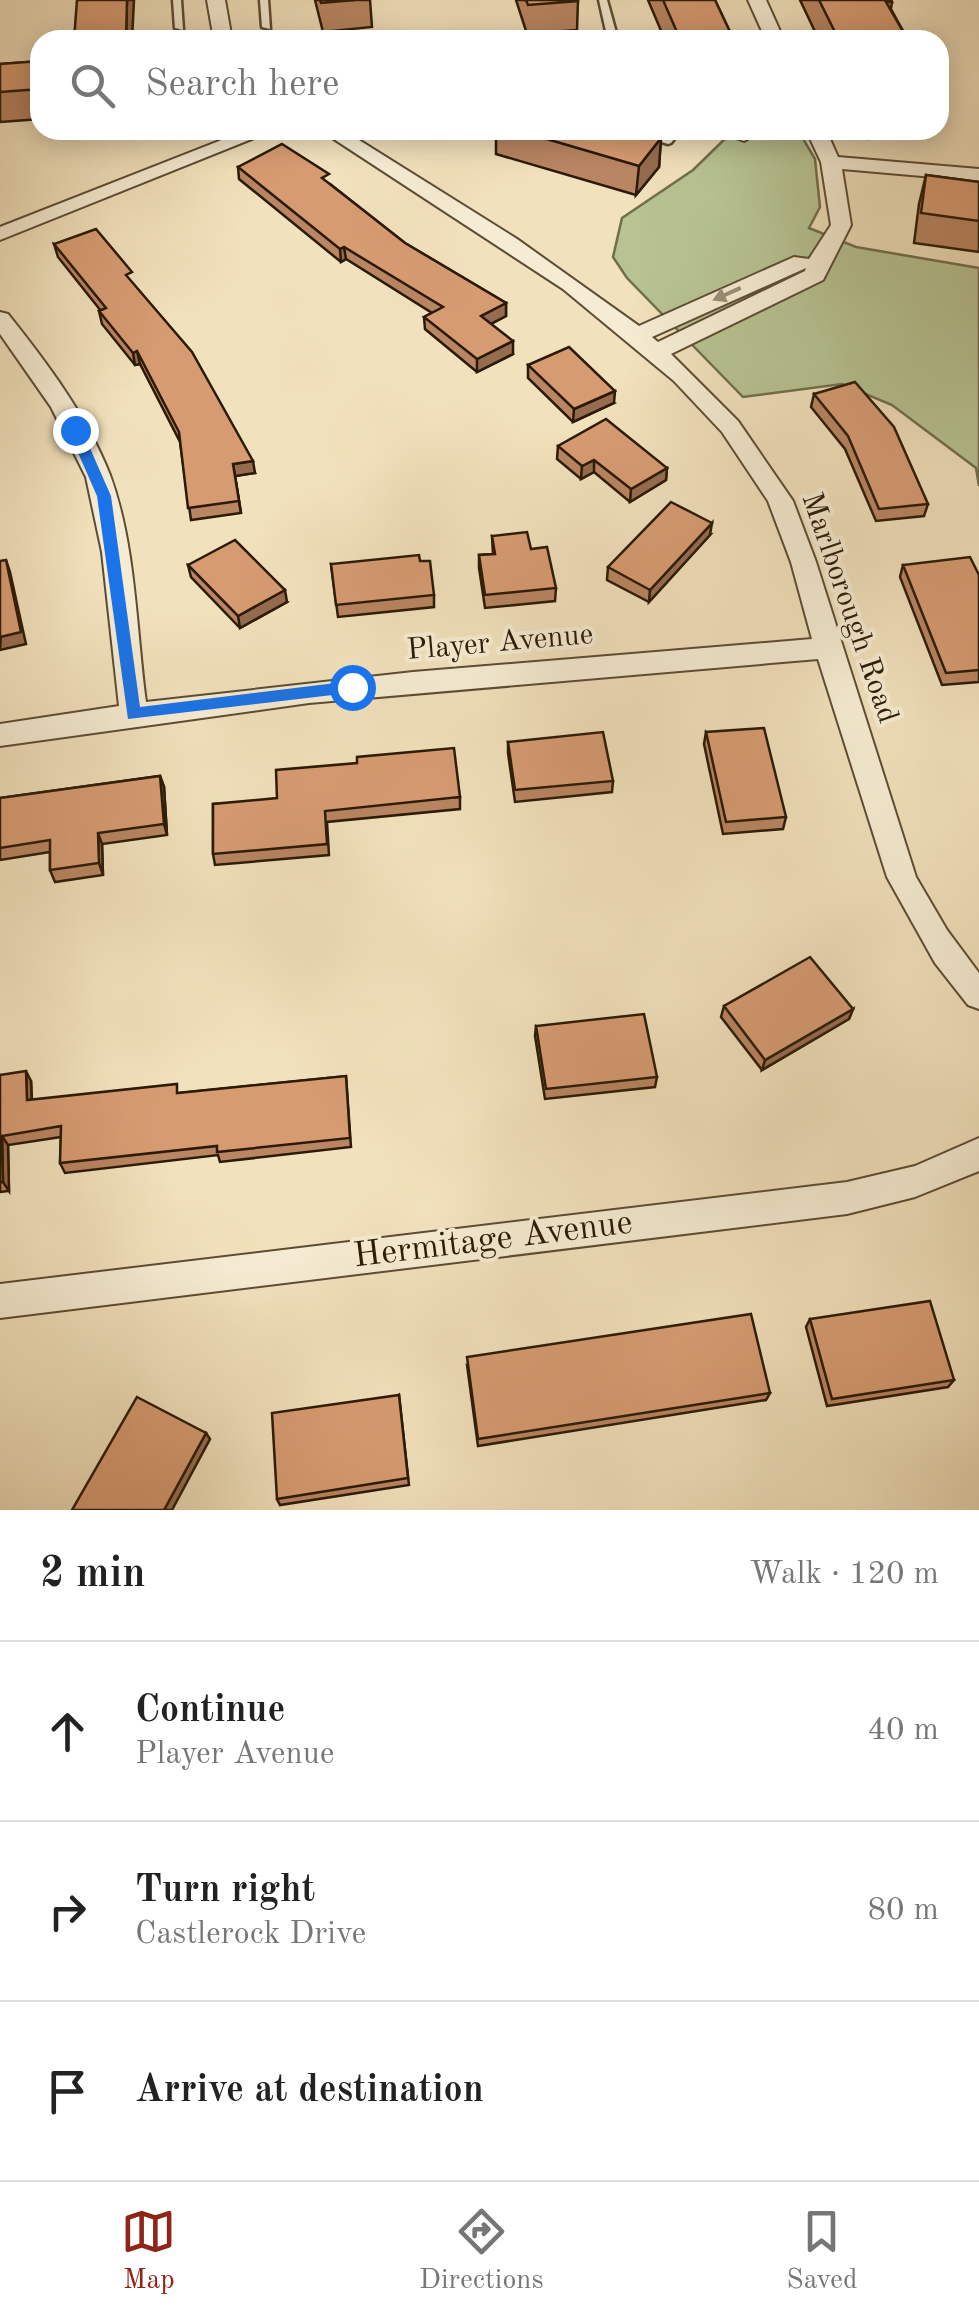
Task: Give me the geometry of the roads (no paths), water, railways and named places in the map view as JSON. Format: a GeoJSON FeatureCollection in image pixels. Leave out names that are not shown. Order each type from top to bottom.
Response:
{"type":"FeatureCollection","features":[{"type":"Feature","properties":{"kind":"street"},"geometry":{"type":"LineString","coordinates":[[216,0],[221,30]]}},
{"type":"Feature","properties":{"kind":"street"},"geometry":{"type":"LineString","coordinates":[[757,0],[771,30]]}},
{"type":"Feature","properties":{"kind":"street"},"geometry":{"type":"LineString","coordinates":[[0,234],[239,140]]}},
{"type":"Feature","properties":{"kind":"street","name":"Marlborough Road"},"geometry":{"type":"LineString","coordinates":[[345,140],[577,290],[646,344],[712,407],[772,486],[794,532],[902,877],[923,920],[957,972],[979,995]]}},
{"type":"Feature","properties":{"kind":"street"},"geometry":{"type":"LineString","coordinates":[[646,344],[815,275],[818,262],[841,225],[831,162],[821,140]]}},
{"type":"Feature","properties":{"kind":"street"},"geometry":{"type":"LineString","coordinates":[[831,162],[979,175]]}},
{"type":"Feature","properties":{"kind":"street"},"geometry":{"type":"LineString","coordinates":[[0,319],[28,354],[75,430],[104,496],[134,714]]}},
{"type":"Feature","properties":{"kind":"street","name":"Player Avenue"},"geometry":{"type":"LineString","coordinates":[[0,735],[352,687],[828,648]]}},
{"type":"Feature","properties":{"kind":"street","name":"Hermitage Avenue"},"geometry":{"type":"LineString","coordinates":[[0,1301],[847,1198],[924,1180],[979,1154]]}},
{"type":"Feature","properties":{"kind":"lane"},"geometry":{"type":"LineString","coordinates":[[177,0],[180,28]]}},
{"type":"Feature","properties":{"kind":"lane"},"geometry":{"type":"LineString","coordinates":[[264,0],[267,27]]}},
{"type":"Feature","properties":{"kind":"lane"},"geometry":{"type":"LineString","coordinates":[[603,0],[610,30]]}}]}
